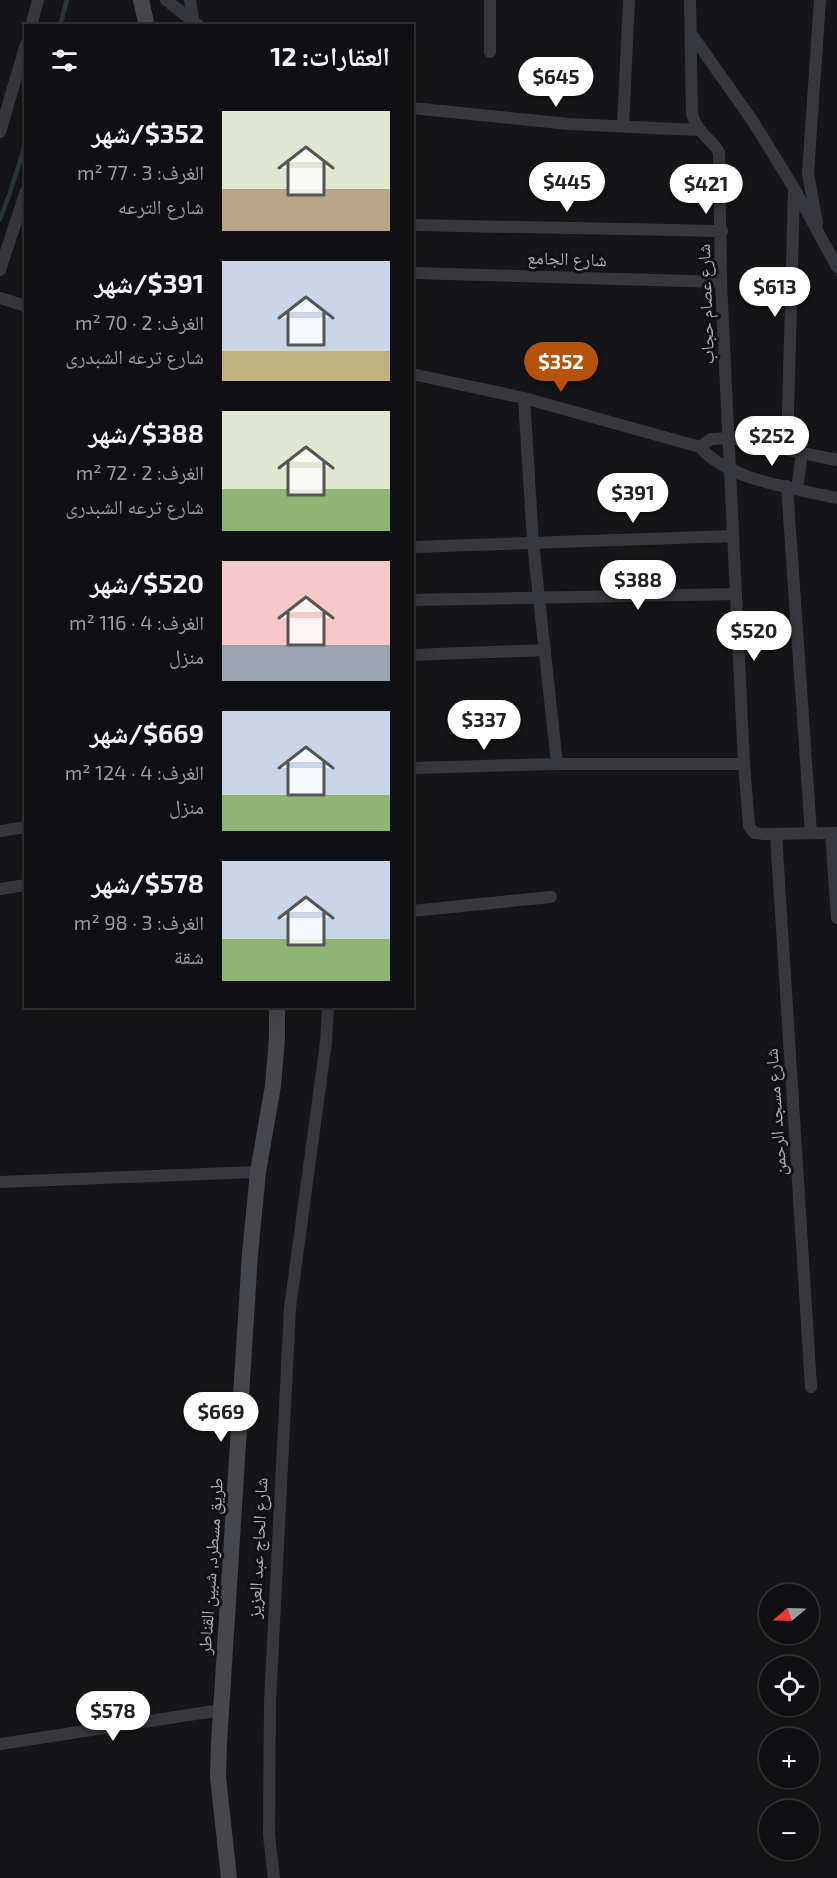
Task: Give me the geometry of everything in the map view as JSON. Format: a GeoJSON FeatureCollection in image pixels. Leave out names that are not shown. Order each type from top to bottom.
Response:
{"type":"FeatureCollection","features":[{"type":"Feature","properties":{"kind":"main road"},"geometry":{"type":"LineString","coordinates":[[141,0],[147,24]]}},
{"type":"Feature","properties":{"kind":"main road","name":"طريق مسطرد, شبين القناطر"},"geometry":{"type":"LineString","coordinates":[[229,1878],[218,1777],[221,1710],[250,1254],[258,1172],[273,1086],[277,1008]]}},
{"type":"Feature","properties":{"kind":"street"},"geometry":{"type":"LineString","coordinates":[[32,24],[38,0]]}},
{"type":"Feature","properties":{"kind":"street"},"geometry":{"type":"LineString","coordinates":[[166,0],[196,24]]}},
{"type":"Feature","properties":{"kind":"street"},"geometry":{"type":"LineString","coordinates":[[190,0],[196,24]]}},
{"type":"Feature","properties":{"kind":"street"},"geometry":{"type":"LineString","coordinates":[[490,0],[490,52]]}},
{"type":"Feature","properties":{"kind":"street"},"geometry":{"type":"LineString","coordinates":[[623,126],[629,0]]}},
{"type":"Feature","properties":{"kind":"street"},"geometry":{"type":"LineString","coordinates":[[414,108],[569,124],[698,129],[692,114],[690,0]]}},
{"type":"Feature","properties":{"kind":"street"},"geometry":{"type":"LineString","coordinates":[[819,233],[808,173],[820,0]]}},
{"type":"Feature","properties":{"kind":"street"},"geometry":{"type":"LineString","coordinates":[[692,35],[752,120],[794,188],[837,267]]}},
{"type":"Feature","properties":{"kind":"street"},"geometry":{"type":"LineString","coordinates":[[0,132],[24,51]]}},
{"type":"Feature","properties":{"kind":"street","name":"شارع عصام حجاب"},"geometry":{"type":"LineString","coordinates":[[698,129],[719,152],[730,470],[749,826],[754,833],[776,834]]}},
{"type":"Feature","properties":{"kind":"street"},"geometry":{"type":"LineString","coordinates":[[787,450],[794,188]]}},
{"type":"Feature","properties":{"kind":"street"},"geometry":{"type":"LineString","coordinates":[[0,270],[20,230],[24,205]]}},
{"type":"Feature","properties":{"kind":"street"},"geometry":{"type":"LineString","coordinates":[[414,225],[722,231]]}},
{"type":"Feature","properties":{"kind":"street","name":"شارع الجامع"},"geometry":{"type":"LineString","coordinates":[[414,273],[722,282]]}},
{"type":"Feature","properties":{"kind":"street"},"geometry":{"type":"LineString","coordinates":[[0,298],[24,305]]}},
{"type":"Feature","properties":{"kind":"street"},"geometry":{"type":"LineString","coordinates":[[414,374],[524,398],[700,447],[708,457],[743,476],[837,498]]}},
{"type":"Feature","properties":{"kind":"street"},"geometry":{"type":"LineString","coordinates":[[524,398],[533,543],[557,764]]}},
{"type":"Feature","properties":{"kind":"street"},"geometry":{"type":"LineString","coordinates":[[700,447],[711,439],[730,438],[837,460]]}},
{"type":"Feature","properties":{"kind":"street"},"geometry":{"type":"LineString","coordinates":[[802,453],[792,487],[811,833]]}},
{"type":"Feature","properties":{"kind":"street"},"geometry":{"type":"LineString","coordinates":[[414,547],[733,536]]}},
{"type":"Feature","properties":{"kind":"street"},"geometry":{"type":"LineString","coordinates":[[414,600],[736,594]]}},
{"type":"Feature","properties":{"kind":"street"},"geometry":{"type":"LineString","coordinates":[[414,655],[545,650]]}},
{"type":"Feature","properties":{"kind":"street"},"geometry":{"type":"LineString","coordinates":[[414,768],[557,764],[744,764]]}},
{"type":"Feature","properties":{"kind":"street"},"geometry":{"type":"LineString","coordinates":[[0,831],[24,827]]}},
{"type":"Feature","properties":{"kind":"street"},"geometry":{"type":"LineString","coordinates":[[776,834],[834,833],[837,918]]}},
{"type":"Feature","properties":{"kind":"street","name":"شارع مسجد الرحمن"},"geometry":{"type":"LineString","coordinates":[[776,834],[811,1388]]}},
{"type":"Feature","properties":{"kind":"street"},"geometry":{"type":"LineString","coordinates":[[0,889],[24,885]]}},
{"type":"Feature","properties":{"kind":"street"},"geometry":{"type":"LineString","coordinates":[[414,911],[551,897]]}},
{"type":"Feature","properties":{"kind":"street","name":"شارع الحاج عبد العزيز"},"geometry":{"type":"LineString","coordinates":[[274,1878],[269,1835],[270,1702],[289,1319],[295,1257],[326,1042],[328,1008]]}},
{"type":"Feature","properties":{"kind":"street"},"geometry":{"type":"LineString","coordinates":[[0,1182],[258,1172]]}},
{"type":"Feature","properties":{"kind":"street"},"geometry":{"type":"LineString","coordinates":[[0,1743],[221,1710]]}},
{"type":"Feature","properties":{"kind":"waterway"},"geometry":{"type":"LineString","coordinates":[[61,24],[67,0]]}},
{"type":"Feature","properties":{"kind":"waterway"},"geometry":{"type":"LineString","coordinates":[[0,219],[24,148]]}}]}
